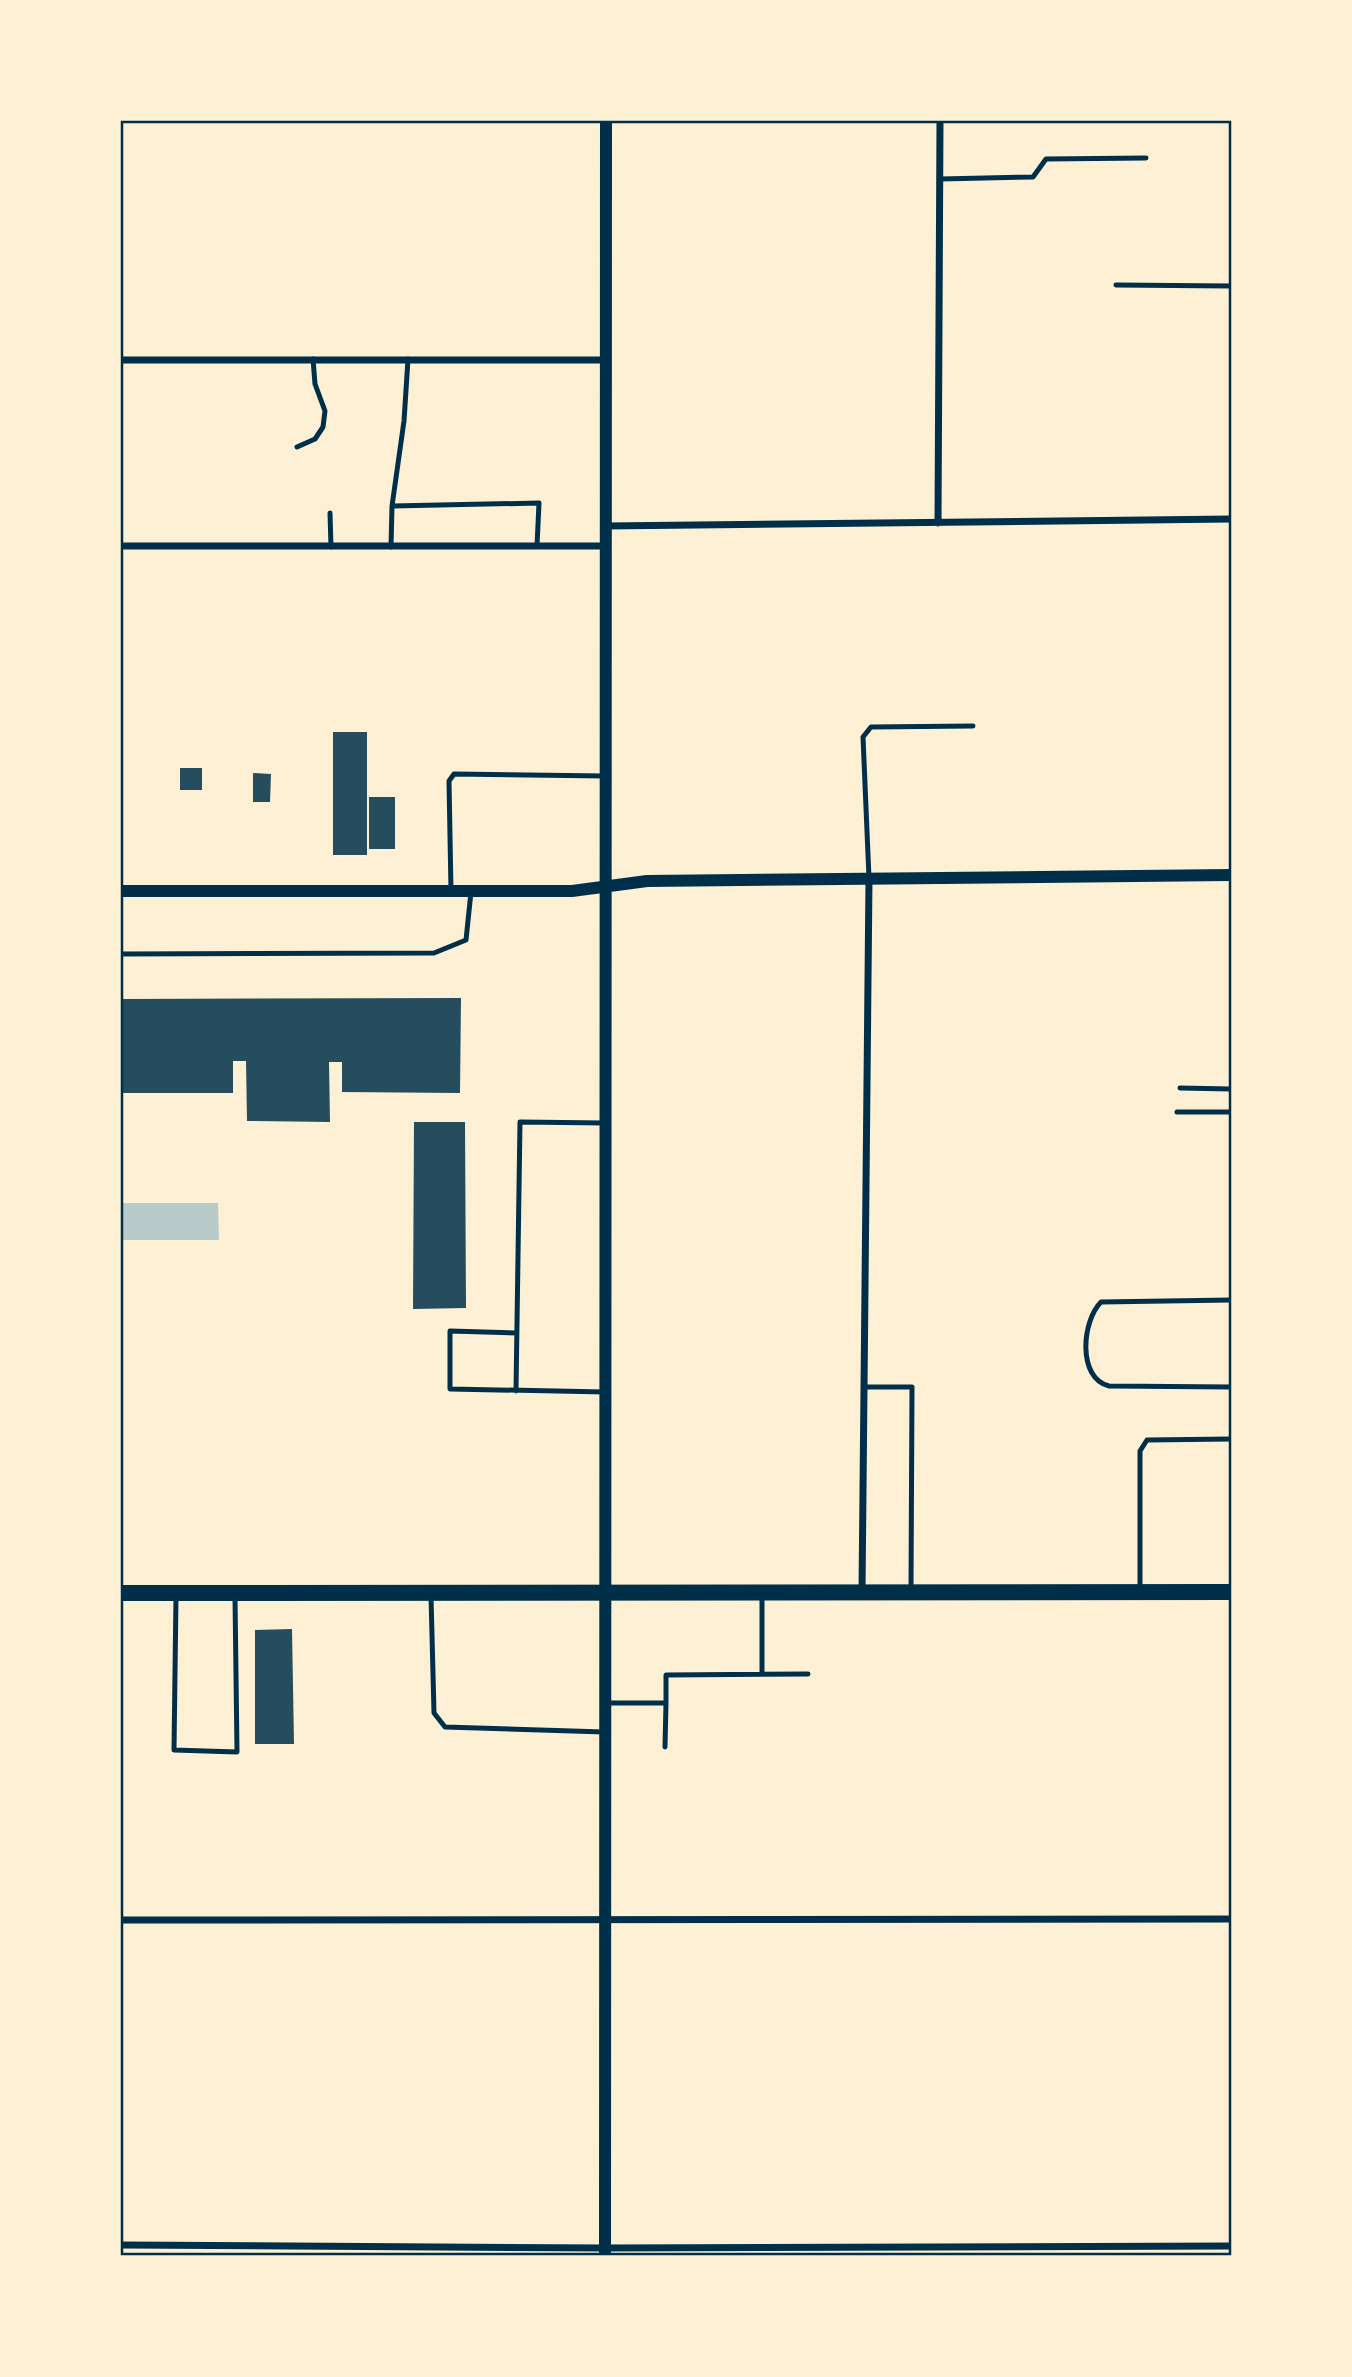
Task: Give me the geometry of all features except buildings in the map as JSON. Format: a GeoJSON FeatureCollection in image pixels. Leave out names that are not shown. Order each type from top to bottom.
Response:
{"type":"FeatureCollection","features":[{"type":"Feature","properties":{"kind":"main road"},"geometry":{"type":"LineString","coordinates":[[121,1593],[1231,1592]]}},
{"type":"Feature","properties":{"kind":"street"},"geometry":{"type":"LineString","coordinates":[[605,2252],[606,121]]}},
{"type":"Feature","properties":{"kind":"street"},"geometry":{"type":"LineString","coordinates":[[938,523],[940,121]]}},
{"type":"Feature","properties":{"kind":"street"},"geometry":{"type":"LineString","coordinates":[[121,360],[606,360]]}},
{"type":"Feature","properties":{"kind":"street"},"geometry":{"type":"LineString","coordinates":[[606,526],[1231,519]]}},
{"type":"Feature","properties":{"kind":"street"},"geometry":{"type":"LineString","coordinates":[[121,546],[606,546]]}},
{"type":"Feature","properties":{"kind":"street"},"geometry":{"type":"LineString","coordinates":[[121,891],[572,891],[647,881],[1231,875]]}},
{"type":"Feature","properties":{"kind":"street"},"geometry":{"type":"LineString","coordinates":[[862,1592],[869,878]]}},
{"type":"Feature","properties":{"kind":"street"},"geometry":{"type":"LineString","coordinates":[[121,1920],[1231,1919]]}},
{"type":"Feature","properties":{"kind":"street"},"geometry":{"type":"LineString","coordinates":[[121,2245],[280,2245],[605,2252],[1231,2246]]}},
{"type":"Feature","properties":{"kind":"street"},"geometry":{"type":"LineString","coordinates":[[280,2245],[280,2256]]}},
{"type":"Feature","properties":{"kind":"lane"},"geometry":{"type":"LineString","coordinates":[[940,179],[1033,177],[1046,159],[1146,158]]}},
{"type":"Feature","properties":{"kind":"lane"},"geometry":{"type":"LineString","coordinates":[[1116,285],[1231,286]]}},
{"type":"Feature","properties":{"kind":"lane"},"geometry":{"type":"LineString","coordinates":[[297,447],[315,439],[323,427],[325,411],[315,384],[313,359]]}},
{"type":"Feature","properties":{"kind":"lane"},"geometry":{"type":"LineString","coordinates":[[391,547],[408,359]]}},
{"type":"Feature","properties":{"kind":"lane"},"geometry":{"type":"LineString","coordinates":[[393,506],[539,503],[537,546]]}},
{"type":"Feature","properties":{"kind":"lane"},"geometry":{"type":"LineString","coordinates":[[330,513],[331,547]]}},
{"type":"Feature","properties":{"kind":"lane"},"geometry":{"type":"LineString","coordinates":[[869,878],[863,737],[871,727],[973,726]]}},
{"type":"Feature","properties":{"kind":"lane"},"geometry":{"type":"LineString","coordinates":[[451,891],[449,781],[454,774],[605,776]]}},
{"type":"Feature","properties":{"kind":"lane"},"geometry":{"type":"LineString","coordinates":[[121,954],[434,953],[466,940],[471,891]]}},
{"type":"Feature","properties":{"kind":"lane"},"geometry":{"type":"LineString","coordinates":[[1180,1088],[1231,1089]]}},
{"type":"Feature","properties":{"kind":"lane"},"geometry":{"type":"LineString","coordinates":[[1177,1112],[1231,1112]]}},
{"type":"Feature","properties":{"kind":"lane"},"geometry":{"type":"LineString","coordinates":[[516,1391],[520,1122],[605,1123]]}},
{"type":"Feature","properties":{"kind":"lane"},"geometry":{"type":"LineString","coordinates":[[1231,1300],[1101,1302],[1090,1320],[1087,1359],[1095,1379],[1108,1386],[1231,1387]]}},
{"type":"Feature","properties":{"kind":"lane"},"geometry":{"type":"LineString","coordinates":[[517,1332],[450,1331],[450,1390],[605,1392]]}},
{"type":"Feature","properties":{"kind":"lane"},"geometry":{"type":"LineString","coordinates":[[864,1387],[912,1387],[911,1592]]}},
{"type":"Feature","properties":{"kind":"lane"},"geometry":{"type":"LineString","coordinates":[[1140,1592],[1140,1451],[1147,1440],[1231,1439]]}},
{"type":"Feature","properties":{"kind":"lane"},"geometry":{"type":"LineString","coordinates":[[762,1592],[762,1674]]}},
{"type":"Feature","properties":{"kind":"lane"},"geometry":{"type":"LineString","coordinates":[[176,1593],[174,1750],[237,1752],[235,1593]]}},
{"type":"Feature","properties":{"kind":"lane"},"geometry":{"type":"LineString","coordinates":[[431,1593],[434,1713],[444,1727],[605,1732]]}},
{"type":"Feature","properties":{"kind":"lane"},"geometry":{"type":"LineString","coordinates":[[665,1747],[666,1675],[808,1674]]}},
{"type":"Feature","properties":{"kind":"lane"},"geometry":{"type":"LineString","coordinates":[[605,1703],[666,1703]]}},
{"type":"Feature","properties":{"kind":"shaded area"},"geometry":{"type":"Polygon","coordinates":[[[121,1203],[218,1203],[219,1240],[121,1240],[121,1203]]]}}]}
